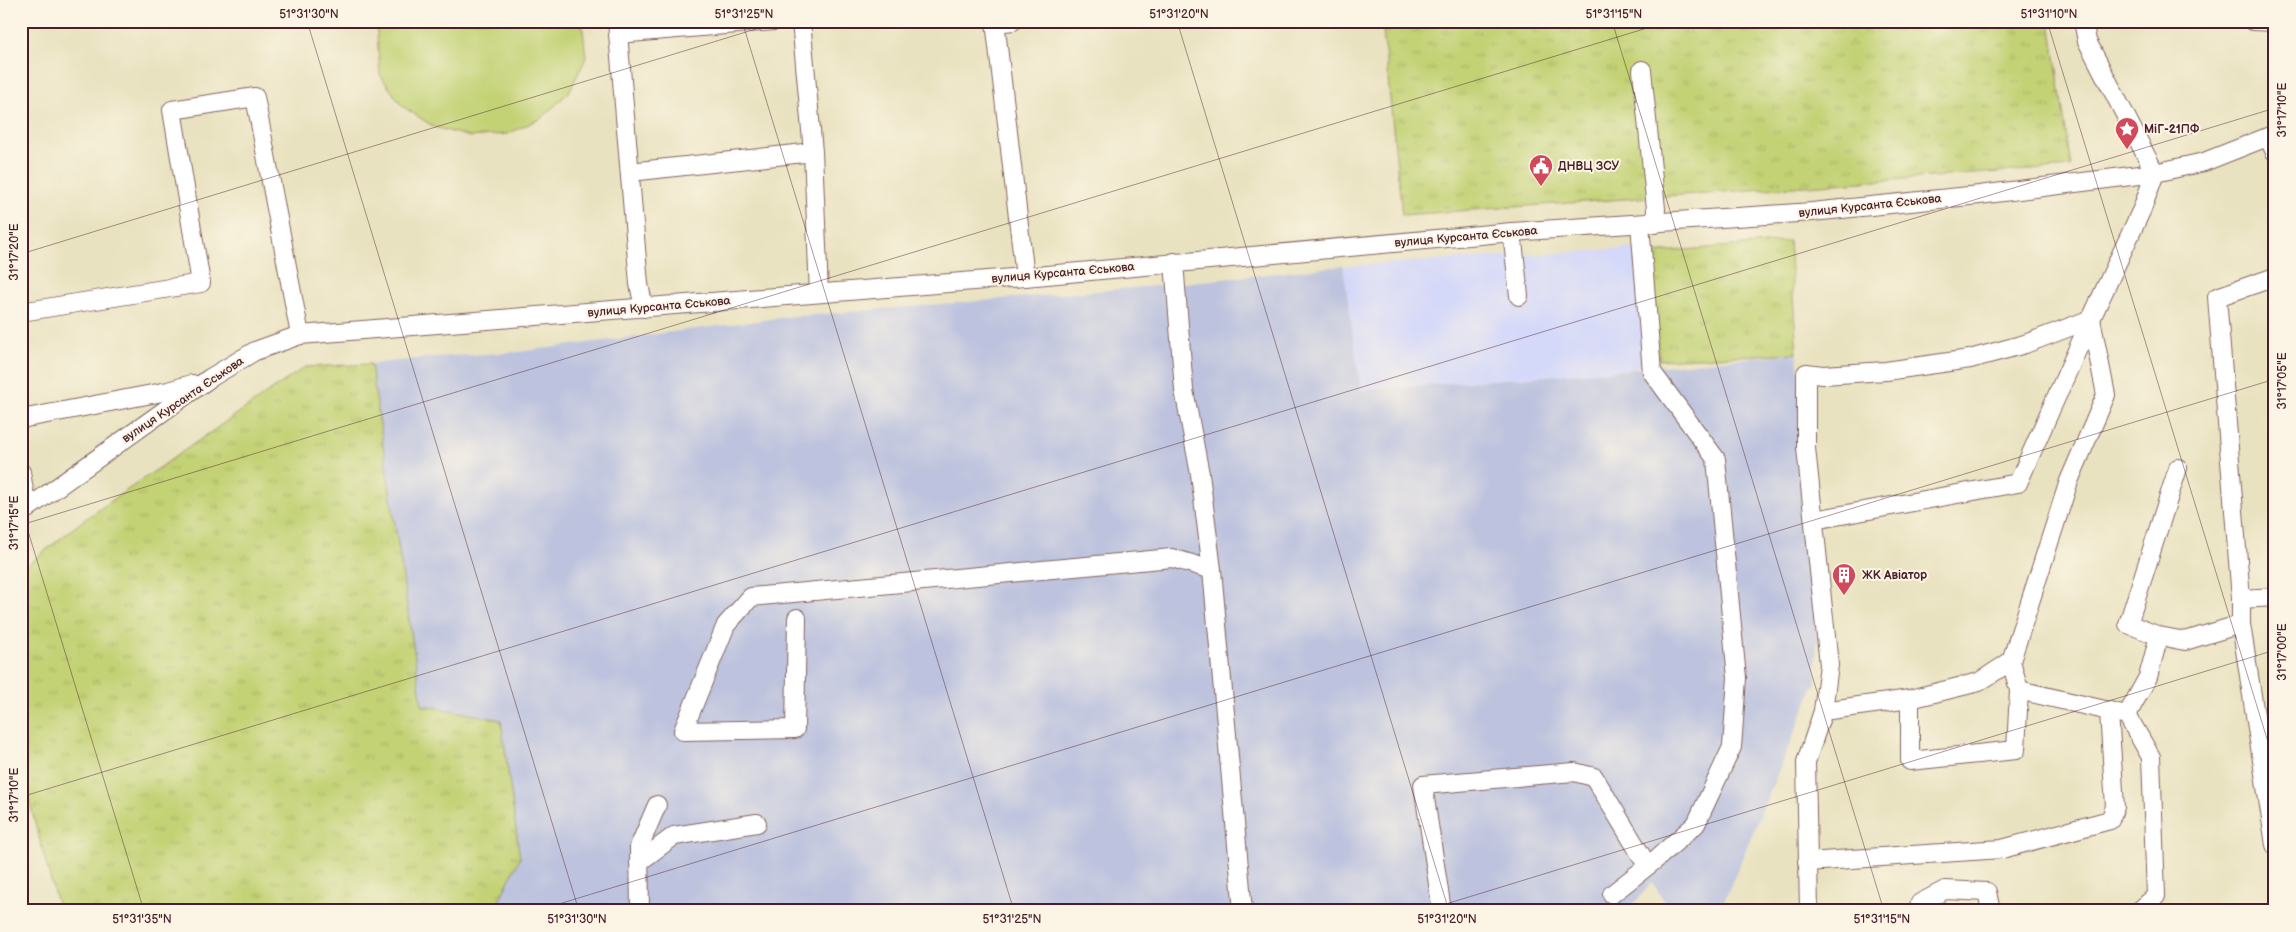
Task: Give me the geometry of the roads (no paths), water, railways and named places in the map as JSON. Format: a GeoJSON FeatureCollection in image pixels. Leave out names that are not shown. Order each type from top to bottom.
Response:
{"type":"FeatureCollection","features":[{"type":"Feature","properties":{"kind":"street"},"geometry":{"type":"LineString","coordinates":[[644,308],[639,284],[617,28],[774,21]]}},
{"type":"Feature","properties":{"kind":"street"},"geometry":{"type":"LineString","coordinates":[[801,21],[813,152],[819,293]]}},
{"type":"Feature","properties":{"kind":"street"},"geometry":{"type":"LineString","coordinates":[[1814,520],[2018,483],[2142,209],[2155,173],[2087,41],[2082,21]]}},
{"type":"Feature","properties":{"kind":"street"},"geometry":{"type":"LineString","coordinates":[[2253,21],[2275,22]]}},
{"type":"Feature","properties":{"kind":"street"},"geometry":{"type":"LineString","coordinates":[[1001,22],[1025,277]]}},
{"type":"Feature","properties":{"kind":"street"},"geometry":{"type":"LineString","coordinates":[[1612,894],[1696,824],[1732,747],[1737,678],[1716,459],[1652,372],[1648,224],[1656,209],[1642,70]]}},
{"type":"Feature","properties":{"kind":"street"},"geometry":{"type":"LineString","coordinates":[[21,312],[200,283],[172,110],[255,97],[300,335]]}},
{"type":"Feature","properties":{"kind":"street","name":"вулиця Курсанта Єськова"},"geometry":{"type":"LineString","coordinates":[[24,511],[210,378],[255,351],[300,335],[1025,277],[1512,232],[1822,211],[1978,195],[2155,173],[2204,162],[2273,141]]}},
{"type":"Feature","properties":{"kind":"street"},"geometry":{"type":"LineString","coordinates":[[630,172],[813,152]]}},
{"type":"Feature","properties":{"kind":"street"},"geometry":{"type":"LineString","coordinates":[[1512,232],[1518,296]]}},
{"type":"Feature","properties":{"kind":"street"},"geometry":{"type":"LineString","coordinates":[[1174,262],[1184,390],[1200,474],[1212,570],[1244,911]]}},
{"type":"Feature","properties":{"kind":"street"},"geometry":{"type":"LineString","coordinates":[[2275,277],[2217,297],[2241,599],[2241,624],[2275,845]]}},
{"type":"Feature","properties":{"kind":"street"},"geometry":{"type":"LineString","coordinates":[[1809,911],[1806,762],[1823,711],[1829,665],[1806,448],[1806,373],[1823,375],[1886,371],[1970,359],[2024,344],[2091,319]]}},
{"type":"Feature","properties":{"kind":"street"},"geometry":{"type":"LineString","coordinates":[[1910,699],[1910,761],[2016,750],[2019,690],[2011,661],[2069,481],[2106,395],[2091,319]]}},
{"type":"Feature","properties":{"kind":"street"},"geometry":{"type":"LineString","coordinates":[[21,419],[168,391],[210,378]]}},
{"type":"Feature","properties":{"kind":"street"},"geometry":{"type":"LineString","coordinates":[[2178,468],[2128,624],[2159,636],[2185,641],[2241,624]]}},
{"type":"Feature","properties":{"kind":"street"},"geometry":{"type":"LineString","coordinates":[[21,472],[24,511]]}},
{"type":"Feature","properties":{"kind":"street"},"geometry":{"type":"LineString","coordinates":[[797,618],[794,729],[683,731],[726,625],[751,598],[1172,558],[1212,570]]}},
{"type":"Feature","properties":{"kind":"street"},"geometry":{"type":"LineString","coordinates":[[2241,599],[2275,597]]}},
{"type":"Feature","properties":{"kind":"street"},"geometry":{"type":"LineString","coordinates":[[2127,716],[2148,677],[2159,636]]}},
{"type":"Feature","properties":{"kind":"street"},"geometry":{"type":"LineString","coordinates":[[1823,711],[1910,699],[1978,682],[2011,661]]}},
{"type":"Feature","properties":{"kind":"street"},"geometry":{"type":"LineString","coordinates":[[2019,690],[2127,716],[2150,757],[2156,896],[2139,911]]}},
{"type":"Feature","properties":{"kind":"street"},"geometry":{"type":"LineString","coordinates":[[1807,862],[2002,849],[2110,820],[2116,807],[2109,711]]}},
{"type":"Feature","properties":{"kind":"street"},"geometry":{"type":"LineString","coordinates":[[1442,911],[1423,785],[1574,772],[1594,777],[1647,865]]}},
{"type":"Feature","properties":{"kind":"street"},"geometry":{"type":"LineString","coordinates":[[640,911],[639,847],[657,805]]}},
{"type":"Feature","properties":{"kind":"street"},"geometry":{"type":"LineString","coordinates":[[639,862],[674,836],[756,823]]}},
{"type":"Feature","properties":{"kind":"street"},"geometry":{"type":"LineString","coordinates":[[1917,911],[1920,903],[1945,890],[1987,892],[1991,911]]}},
{"type":"Feature","properties":{"kind":"place","name":"МіГ-21ПФ"},"geometry":{"type":"Point","coordinates":[2127,150]}},
{"type":"Feature","properties":{"kind":"place","name":"ДНВЦ ЗСУ"},"geometry":{"type":"Point","coordinates":[1541,187]}},
{"type":"Feature","properties":{"kind":"place","name":"ЖК Авіатор"},"geometry":{"type":"Point","coordinates":[1844,596]}}]}
